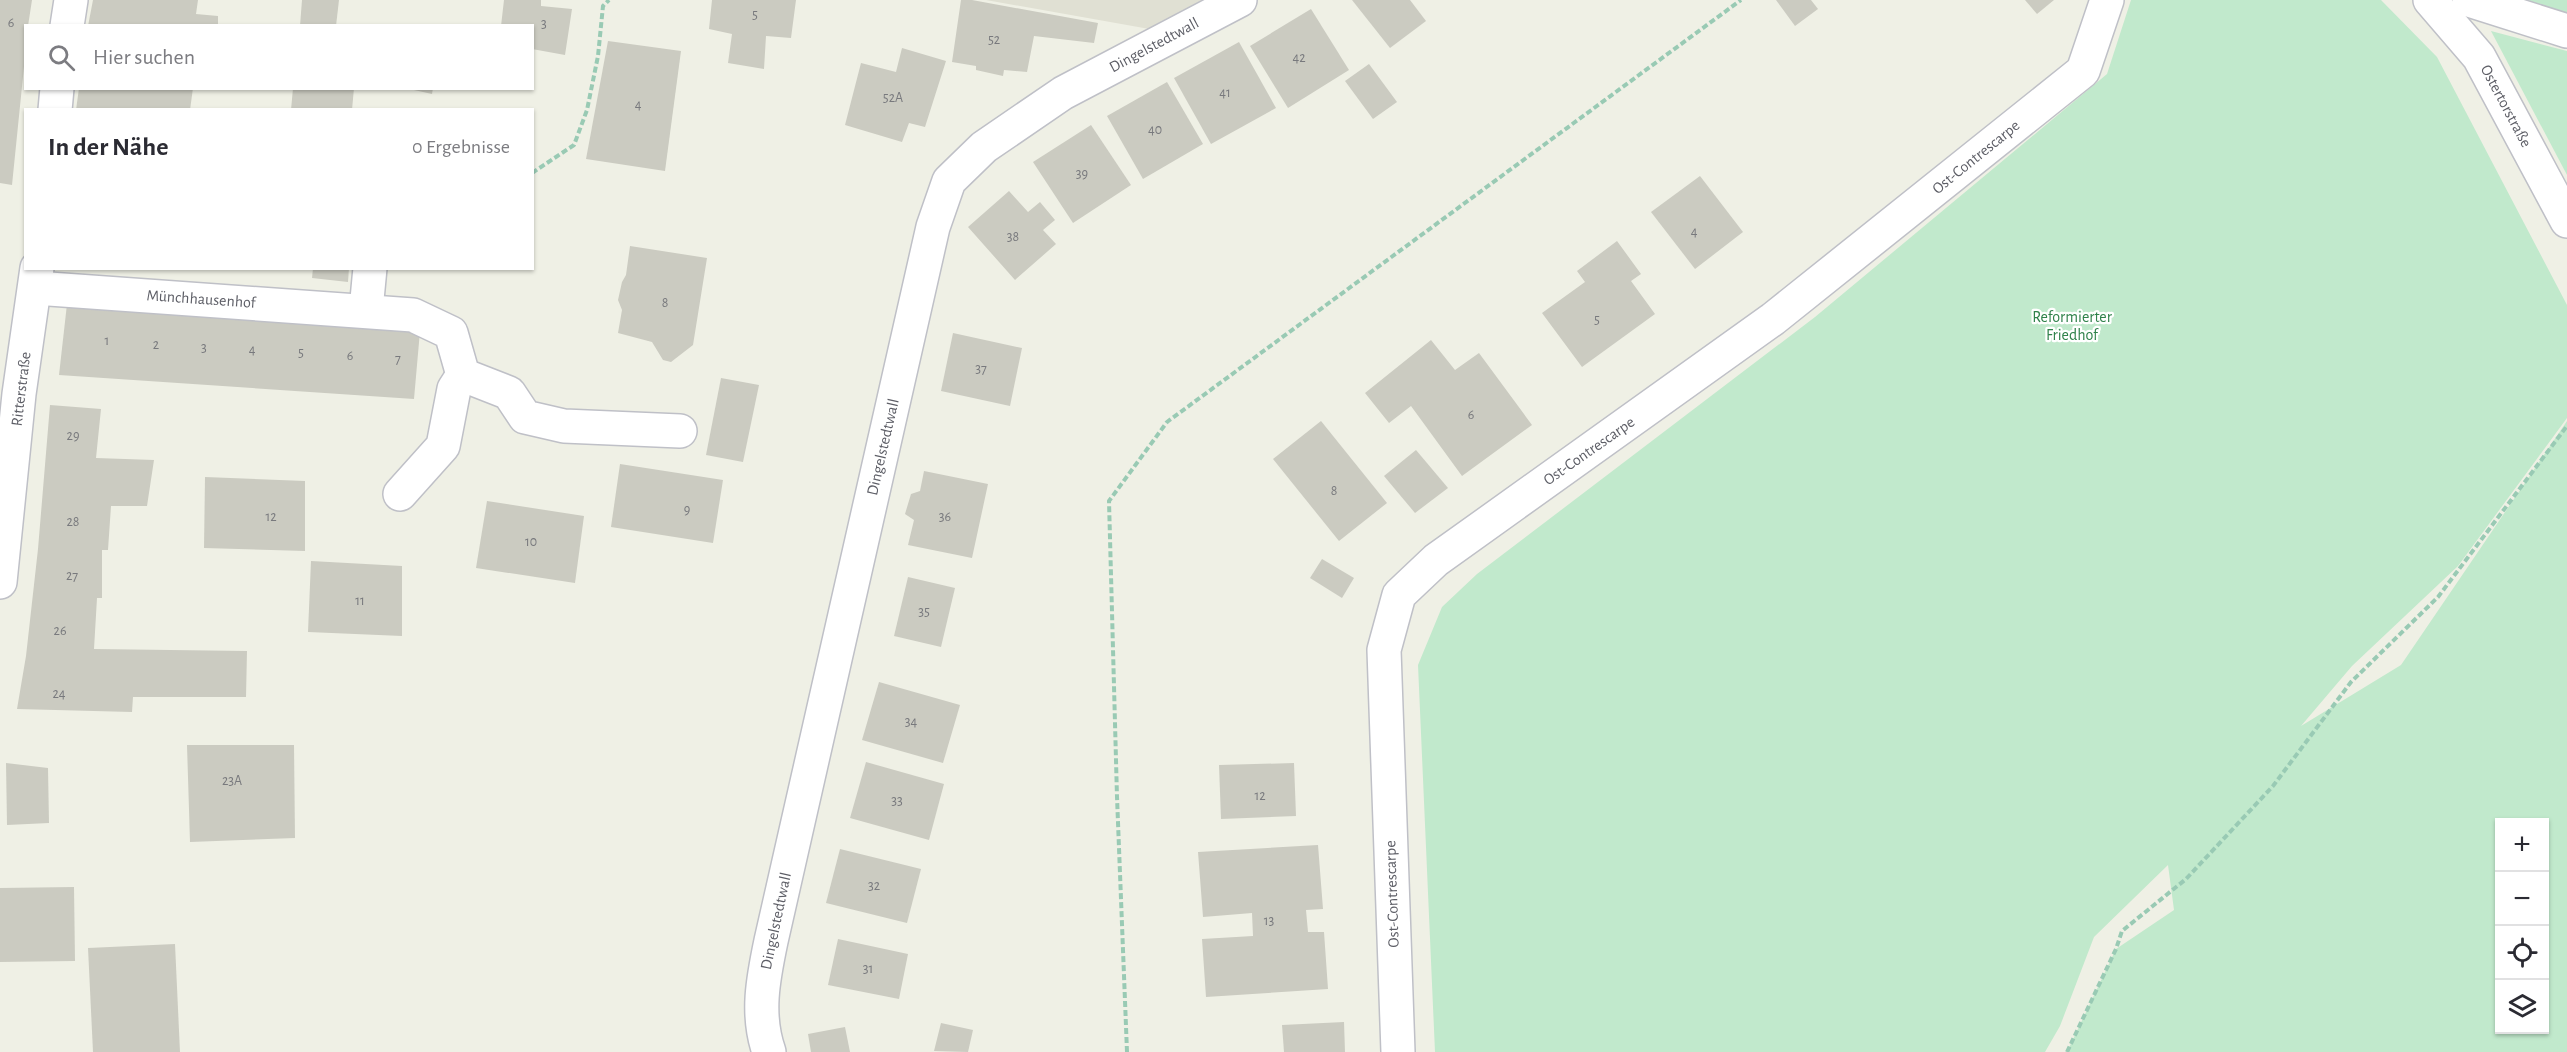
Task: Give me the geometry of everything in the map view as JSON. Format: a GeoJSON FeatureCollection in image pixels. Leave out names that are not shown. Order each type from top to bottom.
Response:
{"type":"FeatureCollection","features":[{"type":"Feature","properties":{"kind":"street"},"geometry":{"type":"LineString","coordinates":[[67,24],[71,0]]}},
{"type":"Feature","properties":{"kind":"street","name":"Dingelstedtwall"},"geometry":{"type":"LineString","coordinates":[[769,1052],[762,1032],[762,998],[769,953],[933,227],[950,181],[984,147],[1063,93],[1240,0]]}},
{"type":"Feature","properties":{"kind":"street","name":"Ost-Contrescarpe"},"geometry":{"type":"LineString","coordinates":[[1398,1052],[1384,650],[1399,595],[1436,560],[1773,319],[2083,71],[2107,0]]}},
{"type":"Feature","properties":{"kind":"street","name":"Ostertorstraße"},"geometry":{"type":"LineString","coordinates":[[2430,0],[2479,57],[2567,221]]}},
{"type":"Feature","properties":{"kind":"street"},"geometry":{"type":"LineString","coordinates":[[2469,0],[2567,31]]}},
{"type":"Feature","properties":{"kind":"street"},"geometry":{"type":"LineString","coordinates":[[55,108],[57,90]]}},
{"type":"Feature","properties":{"kind":"street"},"geometry":{"type":"LineString","coordinates":[[366,310],[370,270]]}},
{"type":"Feature","properties":{"kind":"street","name":"Münchhausenhof"},"geometry":{"type":"LineString","coordinates":[[36,278],[413,315],[451,333],[463,375]]}},
{"type":"Feature","properties":{"kind":"street","name":"Ritterstraße"},"geometry":{"type":"LineString","coordinates":[[0,582],[19,394],[36,278]]}},
{"type":"Feature","properties":{"kind":"street"},"geometry":{"type":"LineString","coordinates":[[400,494],[443,446],[454,389],[463,375],[509,393],[525,417],[564,426],[680,431]]}},
{"type":"Feature","properties":{"kind":"path"},"geometry":{"type":"LineString","coordinates":[[534,172],[574,146],[589,99],[598,56],[603,6],[609,0]]}},
{"type":"Feature","properties":{"kind":"path"},"geometry":{"type":"LineString","coordinates":[[1127,1052],[1109,501],[1167,422],[1741,0]]}},
{"type":"Feature","properties":{"kind":"path"},"geometry":{"type":"LineString","coordinates":[[2067,1052],[2116,949],[2122,931],[2186,879],[2273,786],[2351,682],[2438,597],[2567,426]]}},
{"type":"Feature","properties":{"kind":"shaded area"},"geometry":{"type":"Polygon","coordinates":[[[986,0],[1212,0],[1155,30],[986,0]]]}},
{"type":"Feature","properties":{"kind":"green space","name":"Reformierter Friedhof"},"geometry":{"type":"Polygon","coordinates":[[[2131,0],[2381,0],[2437,57],[2567,305],[2567,418],[2458,566],[2352,666],[2301,726],[2401,665],[2567,421],[2567,1052],[2067,1052],[2116,949],[2174,910],[2168,865],[2094,937],[2060,1026],[2045,1052],[1435,1052],[1418,665],[1442,607],[1477,574],[1815,317],[2107,74],[2131,0]]]}},
{"type":"Feature","properties":{"kind":"green space"},"geometry":{"type":"Polygon","coordinates":[[[2528,0],[2567,0],[2567,15],[2553,12],[2528,0]]]}},
{"type":"Feature","properties":{"kind":"green space"},"geometry":{"type":"Polygon","coordinates":[[[2491,31],[2567,51],[2567,175],[2491,31]]]}},
{"type":"Feature","properties":{"kind":"building"},"geometry":{"type":"Polygon","coordinates":[[[0,0],[32,0],[28,24],[24,24],[24,67],[12,185],[0,183],[0,0]]]}},
{"type":"Feature","properties":{"kind":"building"},"geometry":{"type":"Polygon","coordinates":[[[93,0],[198,0],[196,14],[218,16],[218,24],[88,24],[93,0]]]}},
{"type":"Feature","properties":{"kind":"building"},"geometry":{"type":"Polygon","coordinates":[[[302,0],[339,0],[336,24],[300,24],[302,0]]]}},
{"type":"Feature","properties":{"kind":"building"},"geometry":{"type":"Polygon","coordinates":[[[504,0],[541,0],[541,6],[572,9],[565,55],[534,49],[534,24],[501,24],[504,0]]]}},
{"type":"Feature","properties":{"kind":"building"},"geometry":{"type":"Polygon","coordinates":[[[712,0],[796,0],[791,38],[766,36],[764,69],[728,63],[732,34],[709,29],[712,0]]]}},
{"type":"Feature","properties":{"kind":"building"},"geometry":{"type":"Polygon","coordinates":[[[961,0],[972,0],[1098,23],[1094,43],[1034,36],[1027,72],[1004,70],[1003,76],[976,70],[976,66],[952,62],[961,0]]]}},
{"type":"Feature","properties":{"kind":"building"},"geometry":{"type":"Polygon","coordinates":[[[1352,0],[1410,0],[1426,21],[1390,48],[1352,0]]]}},
{"type":"Feature","properties":{"kind":"building"},"geometry":{"type":"Polygon","coordinates":[[[1776,0],[1811,0],[1818,9],[1795,26],[1776,0]]]}},
{"type":"Feature","properties":{"kind":"building"},"geometry":{"type":"Polygon","coordinates":[[[2025,0],[2054,0],[2037,14],[2025,0]]]}},
{"type":"Feature","properties":{"kind":"building"},"geometry":{"type":"Polygon","coordinates":[[[1311,9],[1349,70],[1288,108],[1250,46],[1311,9]]]}},
{"type":"Feature","properties":{"kind":"building"},"geometry":{"type":"Polygon","coordinates":[[[608,41],[681,51],[665,171],[586,159],[608,41]]]}},
{"type":"Feature","properties":{"kind":"building"},"geometry":{"type":"Polygon","coordinates":[[[1239,42],[1276,108],[1211,144],[1174,78],[1239,42]]]}},
{"type":"Feature","properties":{"kind":"building"},"geometry":{"type":"Polygon","coordinates":[[[902,48],[946,61],[925,127],[909,123],[902,142],[845,125],[861,63],[896,72],[902,48]]]}},
{"type":"Feature","properties":{"kind":"building"},"geometry":{"type":"Polygon","coordinates":[[[1369,64],[1397,102],[1373,119],[1345,81],[1369,64]]]}},
{"type":"Feature","properties":{"kind":"building"},"geometry":{"type":"Polygon","coordinates":[[[1167,82],[1203,144],[1143,179],[1107,116],[1167,82]]]}},
{"type":"Feature","properties":{"kind":"building"},"geometry":{"type":"Polygon","coordinates":[[[79,90],[193,90],[190,108],[76,108],[79,90]]]}},
{"type":"Feature","properties":{"kind":"building"},"geometry":{"type":"Polygon","coordinates":[[[293,90],[354,90],[352,108],[291,108],[293,90]]]}},
{"type":"Feature","properties":{"kind":"building"},"geometry":{"type":"Polygon","coordinates":[[[414,90],[433,90],[432,94],[414,90]]]}},
{"type":"Feature","properties":{"kind":"building"},"geometry":{"type":"Polygon","coordinates":[[[1091,125],[1131,185],[1073,223],[1033,162],[1091,125]]]}},
{"type":"Feature","properties":{"kind":"building"},"geometry":{"type":"Polygon","coordinates":[[[1700,176],[1743,232],[1695,269],[1651,212],[1700,176]]]}},
{"type":"Feature","properties":{"kind":"building"},"geometry":{"type":"Polygon","coordinates":[[[1009,191],[1028,212],[1040,202],[1055,220],[1043,230],[1056,244],[1015,280],[968,227],[1009,191]]]}},
{"type":"Feature","properties":{"kind":"building"},"geometry":{"type":"Polygon","coordinates":[[[1617,241],[1641,274],[1631,281],[1655,314],[1582,367],[1542,313],[1585,282],[1577,271],[1617,241]]]}},
{"type":"Feature","properties":{"kind":"building"},"geometry":{"type":"Polygon","coordinates":[[[630,246],[707,258],[693,345],[671,362],[663,360],[652,342],[618,333],[622,310],[618,300],[626,275],[630,246]]]}},
{"type":"Feature","properties":{"kind":"building"},"geometry":{"type":"Polygon","coordinates":[[[313,270],[349,270],[348,282],[312,278],[313,270]]]}},
{"type":"Feature","properties":{"kind":"building"},"geometry":{"type":"Polygon","coordinates":[[[67,304],[420,331],[414,399],[59,375],[67,304]]]}},
{"type":"Feature","properties":{"kind":"building"},"geometry":{"type":"Polygon","coordinates":[[[953,333],[1022,348],[1010,406],[941,391],[953,333]]]}},
{"type":"Feature","properties":{"kind":"building"},"geometry":{"type":"Polygon","coordinates":[[[1431,340],[1455,370],[1479,353],[1532,425],[1462,476],[1411,406],[1389,423],[1365,393],[1431,340]]]}},
{"type":"Feature","properties":{"kind":"building"},"geometry":{"type":"Polygon","coordinates":[[[721,378],[759,385],[743,462],[706,455],[721,378]]]}},
{"type":"Feature","properties":{"kind":"building"},"geometry":{"type":"Polygon","coordinates":[[[50,405],[101,409],[96,458],[154,460],[147,506],[111,506],[108,550],[102,550],[102,598],[97,598],[94,649],[247,651],[246,697],[133,697],[132,712],[17,709],[26,656],[38,549],[50,405]]]}},
{"type":"Feature","properties":{"kind":"building"},"geometry":{"type":"Polygon","coordinates":[[[1321,421],[1387,503],[1339,541],[1273,459],[1321,421]]]}},
{"type":"Feature","properties":{"kind":"building"},"geometry":{"type":"Polygon","coordinates":[[[1416,450],[1448,488],[1415,513],[1384,476],[1416,450]]]}},
{"type":"Feature","properties":{"kind":"building"},"geometry":{"type":"Polygon","coordinates":[[[620,464],[723,480],[713,543],[611,527],[620,464]]]}},
{"type":"Feature","properties":{"kind":"building"},"geometry":{"type":"Polygon","coordinates":[[[924,471],[988,484],[972,558],[908,545],[914,520],[905,514],[911,494],[920,491],[924,471]]]}},
{"type":"Feature","properties":{"kind":"building"},"geometry":{"type":"Polygon","coordinates":[[[205,477],[305,481],[305,551],[204,548],[205,477]]]}},
{"type":"Feature","properties":{"kind":"building"},"geometry":{"type":"Polygon","coordinates":[[[487,501],[584,516],[575,583],[476,568],[487,501]]]}},
{"type":"Feature","properties":{"kind":"building"},"geometry":{"type":"Polygon","coordinates":[[[1322,559],[1354,578],[1342,598],[1310,578],[1322,559]]]}},
{"type":"Feature","properties":{"kind":"building"},"geometry":{"type":"Polygon","coordinates":[[[311,561],[402,566],[402,636],[308,632],[311,561]]]}},
{"type":"Feature","properties":{"kind":"building"},"geometry":{"type":"Polygon","coordinates":[[[908,577],[955,588],[941,647],[894,636],[908,577]]]}},
{"type":"Feature","properties":{"kind":"building"},"geometry":{"type":"Polygon","coordinates":[[[879,682],[960,705],[943,763],[862,740],[879,682]]]}},
{"type":"Feature","properties":{"kind":"building"},"geometry":{"type":"Polygon","coordinates":[[[187,745],[294,745],[295,838],[190,842],[187,745]]]}},
{"type":"Feature","properties":{"kind":"building"},"geometry":{"type":"Polygon","coordinates":[[[866,762],[944,784],[929,840],[850,818],[866,762]]]}},
{"type":"Feature","properties":{"kind":"building"},"geometry":{"type":"Polygon","coordinates":[[[6,763],[48,768],[49,823],[7,825],[6,763]]]}},
{"type":"Feature","properties":{"kind":"building"},"geometry":{"type":"Polygon","coordinates":[[[1294,763],[1296,816],[1221,819],[1219,765],[1294,763]]]}},
{"type":"Feature","properties":{"kind":"building"},"geometry":{"type":"Polygon","coordinates":[[[1318,845],[1323,909],[1306,910],[1308,932],[1324,932],[1328,989],[1206,997],[1202,939],[1253,936],[1252,913],[1203,917],[1198,852],[1318,845]]]}},
{"type":"Feature","properties":{"kind":"building"},"geometry":{"type":"Polygon","coordinates":[[[840,849],[921,869],[907,923],[826,903],[840,849]]]}},
{"type":"Feature","properties":{"kind":"building"},"geometry":{"type":"Polygon","coordinates":[[[74,887],[75,961],[0,962],[0,888],[74,887]]]}},
{"type":"Feature","properties":{"kind":"building"},"geometry":{"type":"Polygon","coordinates":[[[838,939],[908,954],[899,999],[828,985],[838,939]]]}},
{"type":"Feature","properties":{"kind":"building"},"geometry":{"type":"Polygon","coordinates":[[[175,944],[180,1052],[93,1052],[88,948],[175,944]]]}},
{"type":"Feature","properties":{"kind":"building"},"geometry":{"type":"Polygon","coordinates":[[[1344,1022],[1345,1052],[1284,1052],[1282,1025],[1344,1022]]]}},
{"type":"Feature","properties":{"kind":"building"},"geometry":{"type":"Polygon","coordinates":[[[941,1023],[973,1030],[968,1052],[934,1051],[941,1023]]]}},
{"type":"Feature","properties":{"kind":"building"},"geometry":{"type":"Polygon","coordinates":[[[845,1027],[850,1052],[811,1052],[808,1034],[845,1027]]]}}]}
